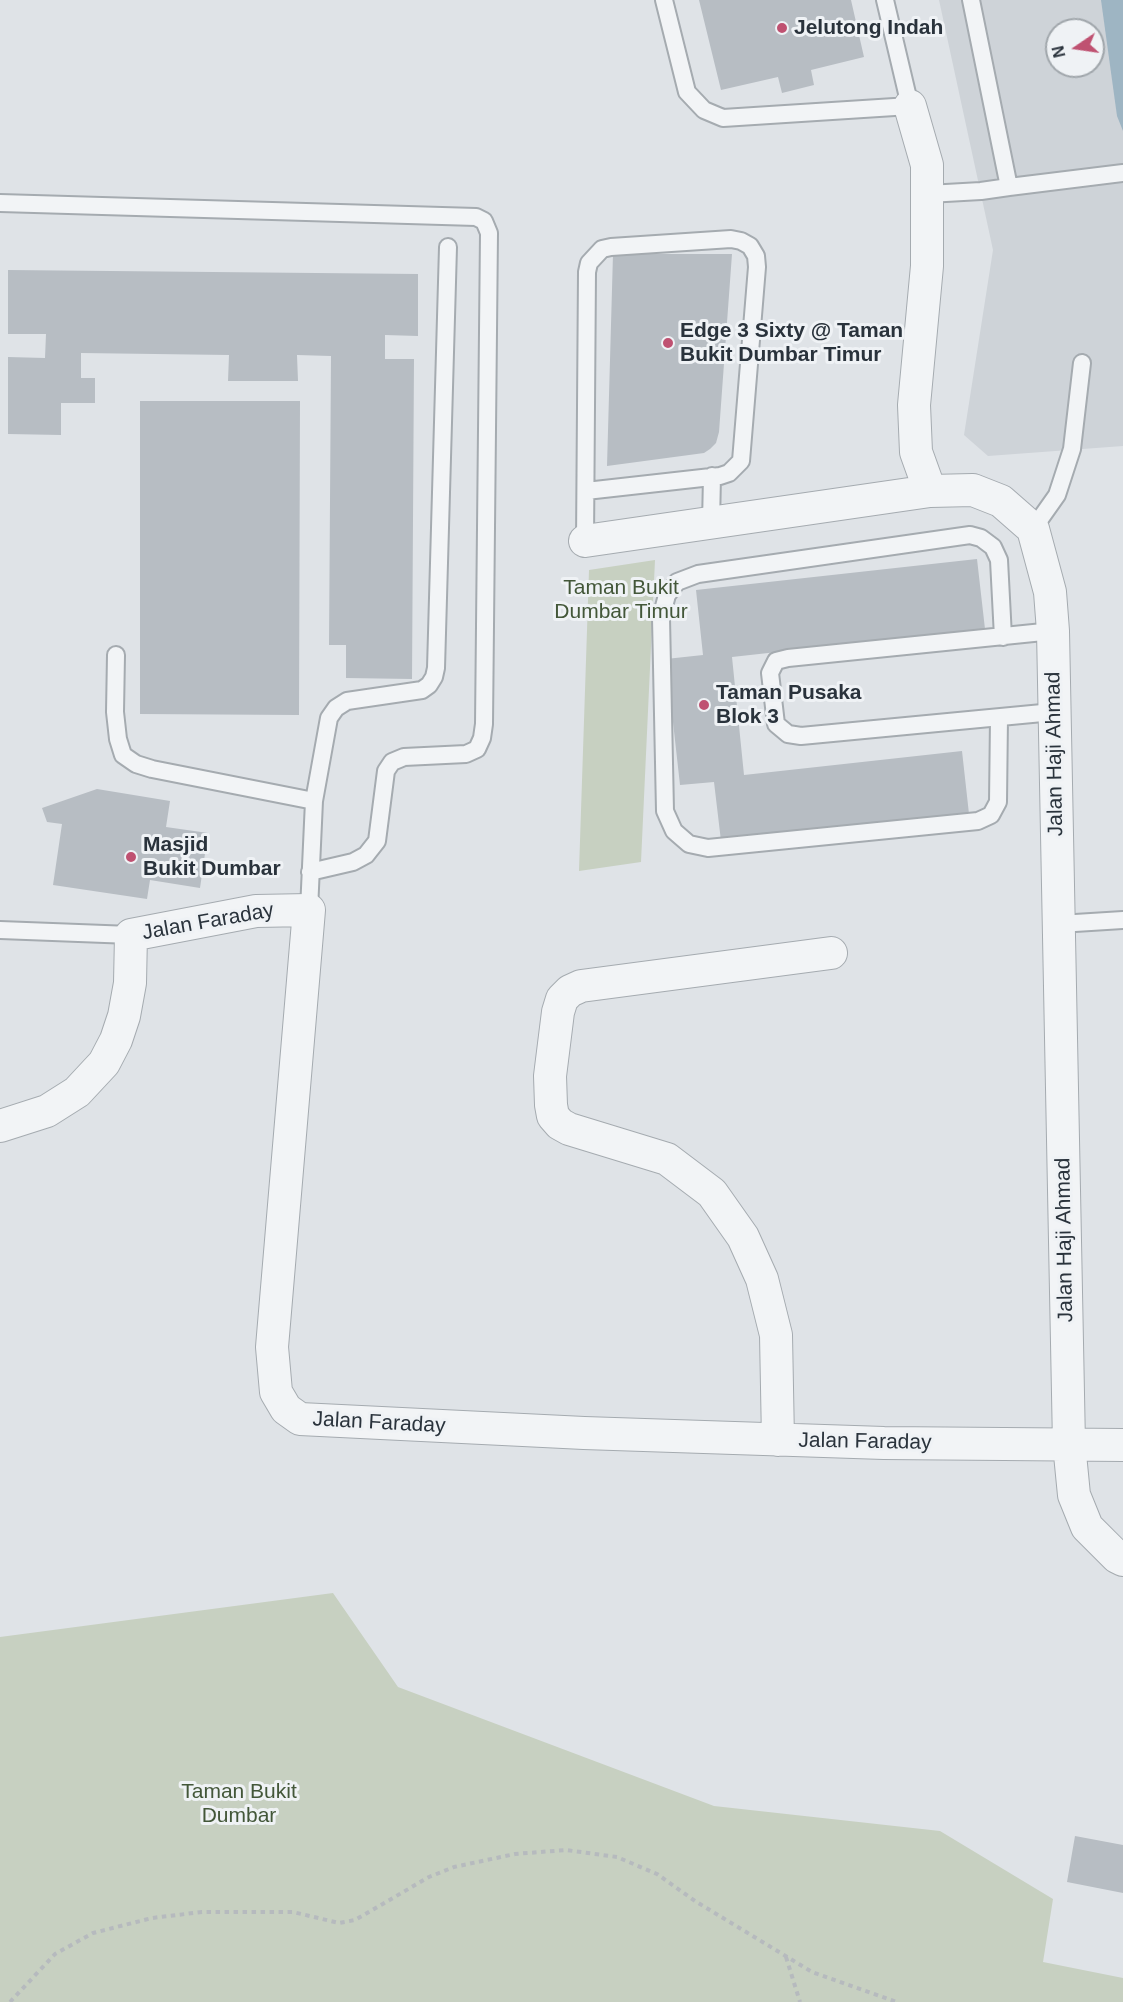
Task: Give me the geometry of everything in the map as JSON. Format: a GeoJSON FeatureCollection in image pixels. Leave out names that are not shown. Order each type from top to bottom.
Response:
{"type":"FeatureCollection","features":[{"type":"Feature","properties":{"kind":"street"},"geometry":{"type":"LineString","coordinates":[[910,106],[927,165],[927,266],[914,405],[916,452],[930,492]]}},
{"type":"Feature","properties":{"kind":"street"},"geometry":{"type":"LineString","coordinates":[[585,541],[930,492],[972,490],[1001,501],[1033,529]]}},
{"type":"Feature","properties":{"kind":"street","name":"Jalan Haji Ahmad"},"geometry":{"type":"LineString","coordinates":[[1033,529],[1050,592],[1053,631],[1069,1444],[1074,1495],[1087,1527],[1117,1557],[1123,1560]]}},
{"type":"Feature","properties":{"kind":"street","name":"Jalan Faraday"},"geometry":{"type":"LineString","coordinates":[[131,935],[256,911],[309,910],[272,1347],[276,1392],[286,1409],[300,1419],[572,1433],[778,1440],[1123,1445]]}},
{"type":"Feature","properties":{"kind":"street"},"geometry":{"type":"LineString","coordinates":[[0,1126],[47,1111],[77,1092],[104,1063],[116,1040],[124,1016],[130,983],[131,935]]}},
{"type":"Feature","properties":{"kind":"street"},"geometry":{"type":"LineString","coordinates":[[778,1440],[776,1335],[762,1279],[743,1237],[712,1193],[667,1159],[569,1129],[560,1124],[553,1116],[550,1076],[558,1012],[562,999],[570,990],[581,986],[831,953]]}},
{"type":"Feature","properties":{"kind":"lane"},"geometry":{"type":"LineString","coordinates":[[664,0],[687,92],[704,110],[723,118],[910,106],[885,0]]}},
{"type":"Feature","properties":{"kind":"lane"},"geometry":{"type":"LineString","coordinates":[[970,0],[1008,187]]}},
{"type":"Feature","properties":{"kind":"lane"},"geometry":{"type":"LineString","coordinates":[[928,194],[981,191],[1123,173]]}},
{"type":"Feature","properties":{"kind":"lane"},"geometry":{"type":"LineString","coordinates":[[0,203],[476,217],[484,221],[489,233],[489,245],[485,712],[482,738],[477,749],[466,754],[404,757],[392,762],[386,771],[377,841],[366,855],[352,862],[310,872]]}},
{"type":"Feature","properties":{"kind":"lane"},"geometry":{"type":"LineString","coordinates":[[585,541],[587,272],[589,263],[602,249],[611,247],[730,239],[750,246],[756,256],[757,267],[741,461],[729,473],[586,491]]}},
{"type":"Feature","properties":{"kind":"lane"},"geometry":{"type":"LineString","coordinates":[[309,910],[314,801],[329,718],[336,708],[347,701],[422,690],[429,685],[436,668],[448,247]]}},
{"type":"Feature","properties":{"kind":"lane"},"geometry":{"type":"LineString","coordinates":[[1033,529],[1057,495],[1072,449],[1082,363]]}},
{"type":"Feature","properties":{"kind":"lane"},"geometry":{"type":"LineString","coordinates":[[711,524],[712,476]]}},
{"type":"Feature","properties":{"kind":"lane"},"geometry":{"type":"LineString","coordinates":[[999,718],[998,802],[991,815],[978,821],[708,848],[688,844],[674,831],[665,811],[661,618],[666,595],[677,582],[698,573],[969,535],[981,538],[993,548],[999,560],[1003,637]]}},
{"type":"Feature","properties":{"kind":"lane"},"geometry":{"type":"LineString","coordinates":[[1053,631],[788,658],[776,661],[770,673],[776,724],[788,734],[801,736],[1053,712]]}},
{"type":"Feature","properties":{"kind":"lane"},"geometry":{"type":"LineString","coordinates":[[116,655],[116,721],[123,755],[136,764],[152,769],[314,801]]}},
{"type":"Feature","properties":{"kind":"lane"},"geometry":{"type":"LineString","coordinates":[[1059,924],[1123,920]]}},
{"type":"Feature","properties":{"kind":"lane"},"geometry":{"type":"LineString","coordinates":[[0,930],[131,935]]}},
{"type":"Feature","properties":{"kind":"path"},"geometry":{"type":"LineString","coordinates":[[10,2002],[55,1954],[93,1933],[152,1918],[202,1912],[293,1912],[339,1923],[355,1920],[429,1877],[454,1867],[515,1854],[566,1850],[617,1857],[657,1874],[812,1972],[897,2002]]}},
{"type":"Feature","properties":{"kind":"path"},"geometry":{"type":"LineString","coordinates":[[786,1956],[800,2002]]}},
{"type":"Feature","properties":{"kind":"shaded area"},"geometry":{"type":"Polygon","coordinates":[[[939,0],[1123,0],[1123,446],[988,456],[964,435],[993,250],[939,0]]]}},
{"type":"Feature","properties":{"kind":"green space","name":"Taman Bukit Dumbar Timur"},"geometry":{"type":"Polygon","coordinates":[[[655,560],[641,862],[579,871],[589,570],[655,560]]]}},
{"type":"Feature","properties":{"kind":"green space","name":"Taman Bukit Dumbar"},"geometry":{"type":"Polygon","coordinates":[[[333,1593],[398,1687],[714,1806],[940,1831],[1053,1899],[1043,1962],[1123,1978],[1123,2002],[0,2002],[0,1637],[333,1593]]]}},
{"type":"Feature","properties":{"kind":"water"},"geometry":{"type":"Polygon","coordinates":[[[1101,0],[1123,0],[1123,131],[1117,116],[1101,0]]]}},
{"type":"Feature","properties":{"kind":"building","name":"Jelutong Indah"},"geometry":{"type":"Polygon","coordinates":[[[699,0],[851,0],[864,57],[811,70],[814,85],[782,93],[778,77],[721,90],[699,0]]]}},
{"type":"Feature","properties":{"kind":"building","name":"Edge 3 Sixty @ Taman Bukit Dumbar Timur"},"geometry":{"type":"Polygon","coordinates":[[[613,254],[732,254],[719,432],[716,443],[704,453],[607,466],[613,254]]]}},
{"type":"Feature","properties":{"kind":"building"},"geometry":{"type":"Polygon","coordinates":[[[8,270],[418,274],[418,336],[385,335],[385,359],[414,359],[412,679],[346,678],[346,645],[329,645],[331,356],[297,355],[298,381],[228,381],[229,355],[81,353],[81,378],[95,378],[95,403],[61,403],[61,435],[8,434],[8,357],[45,358],[46,334],[8,334],[8,270]]]}},
{"type":"Feature","properties":{"kind":"building"},"geometry":{"type":"Polygon","coordinates":[[[140,401],[300,401],[299,715],[140,714],[140,401]]]}},
{"type":"Feature","properties":{"kind":"building","name":"Taman Pusaka Blok 3"},"geometry":{"type":"Polygon","coordinates":[[[977,559],[985,629],[732,657],[744,775],[962,751],[969,814],[721,841],[714,782],[680,785],[666,659],[703,655],[696,590],[977,559]]]}},
{"type":"Feature","properties":{"kind":"building","name":"Masjid Bukit Dumbar"},"geometry":{"type":"Polygon","coordinates":[[[97,789],[170,801],[166,827],[208,833],[200,888],[150,880],[147,899],[53,885],[62,824],[47,822],[42,808],[97,789]]]}},
{"type":"Feature","properties":{"kind":"building"},"geometry":{"type":"Polygon","coordinates":[[[1075,1836],[1123,1845],[1123,1893],[1067,1882],[1075,1836]]]}},
{"type":"Feature","properties":{"kind":"place","name":"Jelutong Indah"},"geometry":{"type":"Point","coordinates":[782,28]}},
{"type":"Feature","properties":{"kind":"place","name":"Edge 3 Sixty @ Taman Bukit Dumbar Timur"},"geometry":{"type":"Point","coordinates":[668,343]}},
{"type":"Feature","properties":{"kind":"place","name":"Taman Pusaka Blok 3"},"geometry":{"type":"Point","coordinates":[704,705]}},
{"type":"Feature","properties":{"kind":"place","name":"Masjid Bukit Dumbar"},"geometry":{"type":"Point","coordinates":[131,857]}}]}
